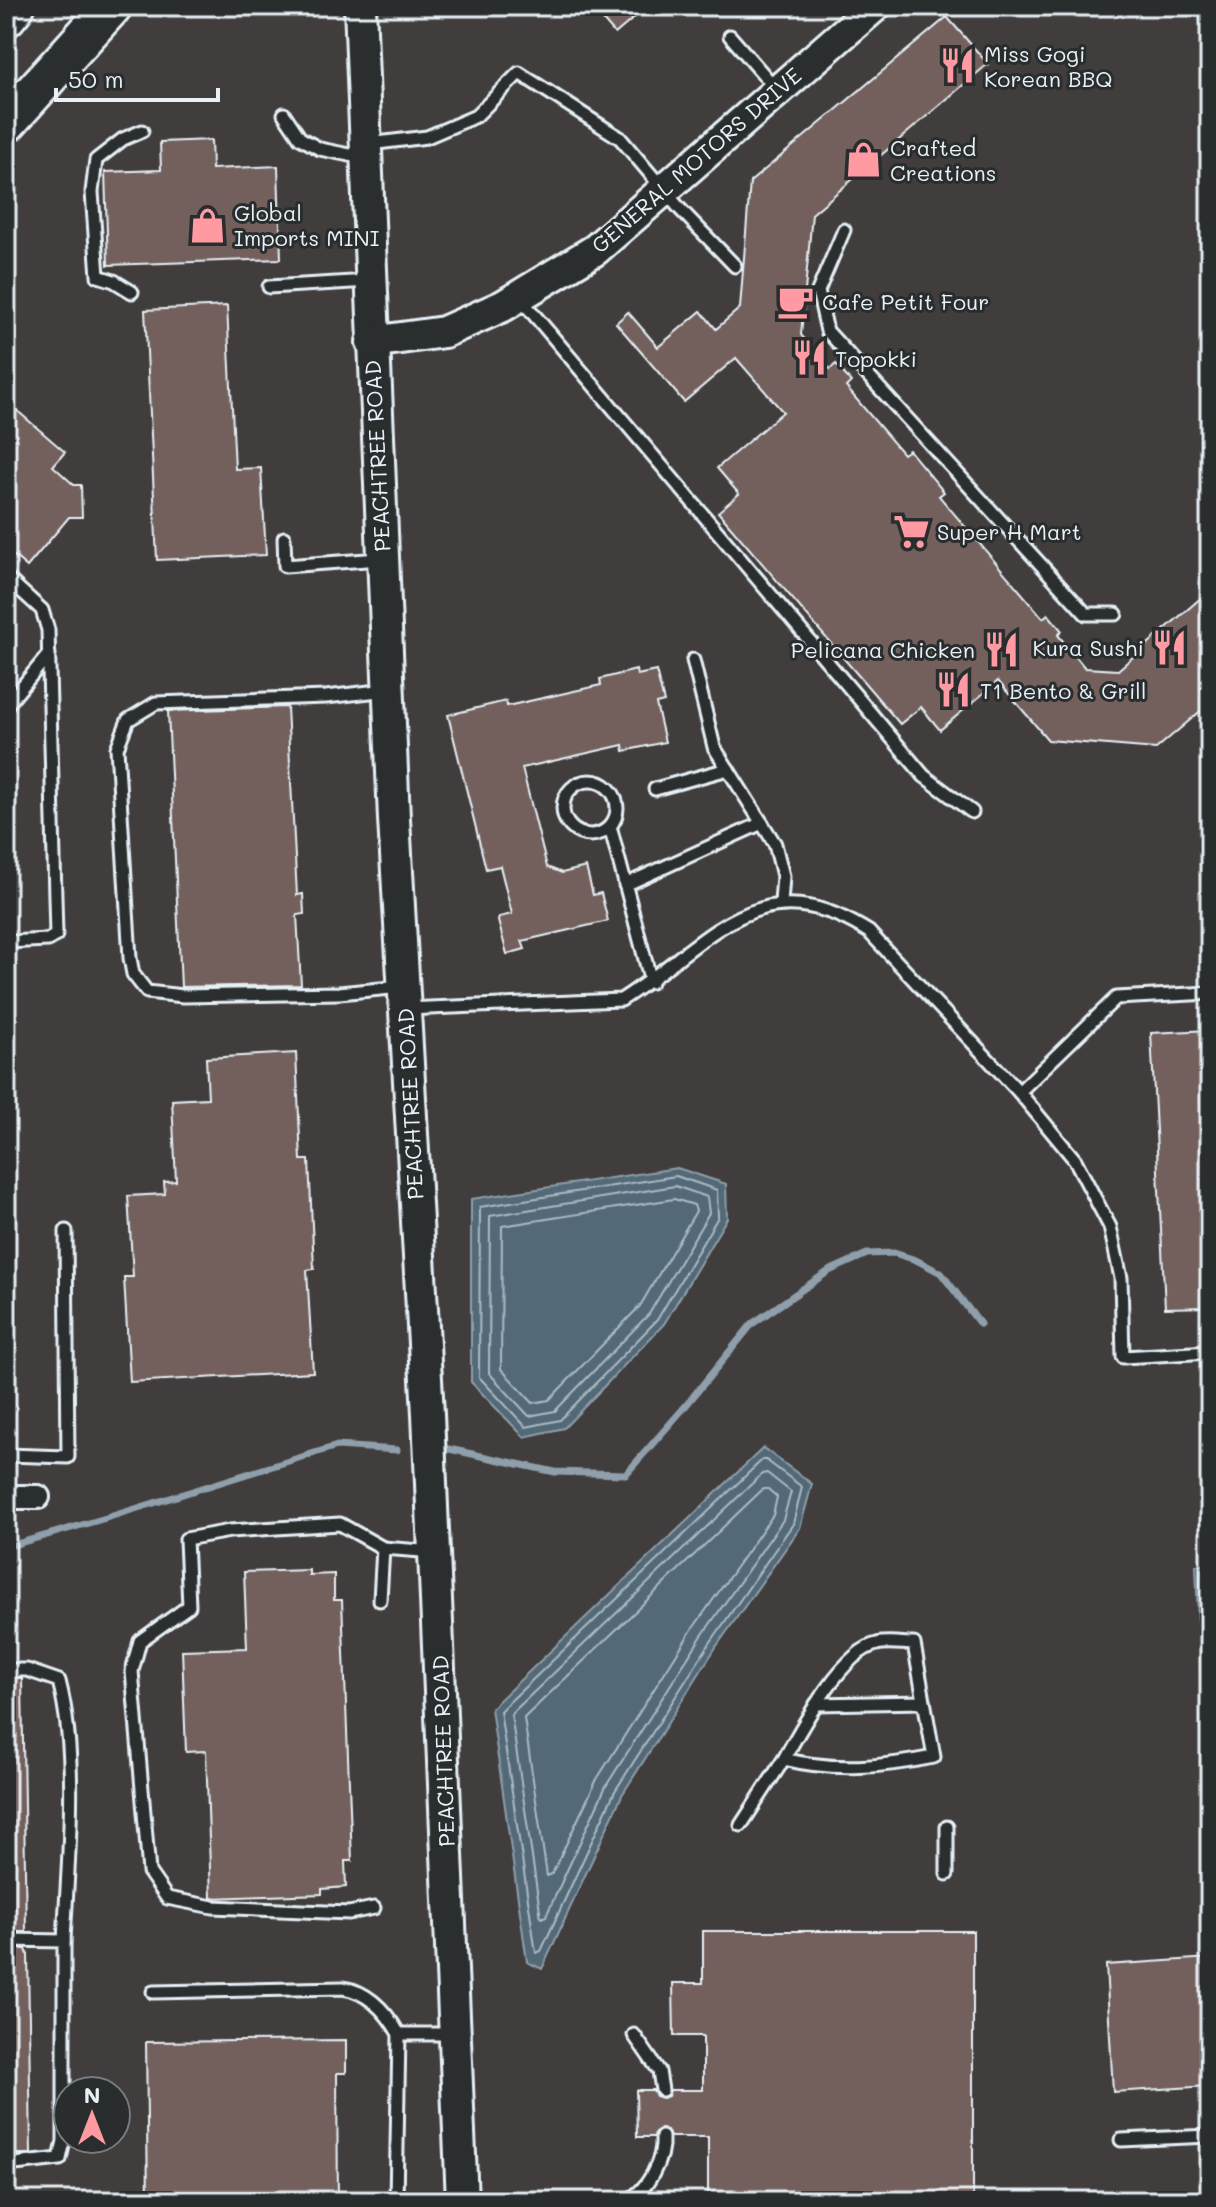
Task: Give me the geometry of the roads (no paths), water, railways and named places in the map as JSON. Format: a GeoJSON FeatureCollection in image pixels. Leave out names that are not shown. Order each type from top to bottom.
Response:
{"type":"FeatureCollection","features":[{"type":"Feature","properties":{"kind":"highway"},"geometry":{"type":"LineString","coordinates":[[6,17],[15,6]]}},
{"type":"Feature","properties":{"kind":"highway"},"geometry":{"type":"LineString","coordinates":[[6,123],[112,6]]}},
{"type":"Feature","properties":{"kind":"street","name":"PEACHTREE ROAD"},"geometry":{"type":"LineString","coordinates":[[360,6],[388,690],[434,1552],[462,2201]]}},
{"type":"Feature","properties":{"kind":"street","name":"GENERAL MOTORS DRIVE"},"geometry":{"type":"LineString","coordinates":[[372,342],[444,332],[519,297],[595,250],[875,6]]}},
{"type":"Feature","properties":{"kind":"street"},"geometry":{"type":"LineString","coordinates":[[6,1497],[38,1497]]}},
{"type":"Feature","properties":{"kind":"lane"},"geometry":{"type":"LineString","coordinates":[[730,36],[777,90]]}},
{"type":"Feature","properties":{"kind":"lane"},"geometry":{"type":"LineString","coordinates":[[284,114],[300,138],[320,149],[364,152],[427,137],[476,116],[519,73],[620,138],[735,266]]}},
{"type":"Feature","properties":{"kind":"lane"},"geometry":{"type":"LineString","coordinates":[[132,292],[98,276],[92,192],[96,160],[123,139],[142,131]]}},
{"type":"Feature","properties":{"kind":"lane"},"geometry":{"type":"LineString","coordinates":[[844,230],[818,291],[827,331],[1086,614],[1116,614]]}},
{"type":"Feature","properties":{"kind":"lane"},"geometry":{"type":"LineString","coordinates":[[269,287],[369,280]]}},
{"type":"Feature","properties":{"kind":"lane"},"geometry":{"type":"LineString","coordinates":[[519,297],[924,776],[972,812]]}},
{"type":"Feature","properties":{"kind":"lane"},"geometry":{"type":"LineString","coordinates":[[284,538],[285,566],[382,559]]}},
{"type":"Feature","properties":{"kind":"lane"},"geometry":{"type":"LineString","coordinates":[[6,577],[42,610],[48,630],[56,935],[48,940],[6,942]]}},
{"type":"Feature","properties":{"kind":"lane"},"geometry":{"type":"LineString","coordinates":[[6,706],[49,654]]}},
{"type":"Feature","properties":{"kind":"lane"},"geometry":{"type":"LineString","coordinates":[[693,660],[714,747],[775,844],[783,876],[781,903]]}},
{"type":"Feature","properties":{"kind":"lane"},"geometry":{"type":"LineString","coordinates":[[388,690],[326,697],[156,703],[128,720],[117,748],[130,958],[133,974],[147,992],[183,996],[339,993],[404,998],[621,1000],[651,982],[722,925],[756,909],[781,903],[809,906],[845,917],[869,932],[1019,1092],[1075,1160],[1110,1227],[1121,1278],[1123,1357],[1210,1352]]}},
{"type":"Feature","properties":{"kind":"lane"},"geometry":{"type":"LineString","coordinates":[[655,789],[728,769]]}},
{"type":"Feature","properties":{"kind":"lane"},"geometry":{"type":"LineString","coordinates":[[610,826],[595,834],[586,834],[570,826],[563,810],[568,792],[582,782],[591,781],[607,787],[616,802],[617,810],[610,826],[651,982]]}},
{"type":"Feature","properties":{"kind":"lane"},"geometry":{"type":"LineString","coordinates":[[625,885],[762,823]]}},
{"type":"Feature","properties":{"kind":"lane"},"geometry":{"type":"LineString","coordinates":[[1019,1092],[1116,998],[1210,993]]}},
{"type":"Feature","properties":{"kind":"lane"},"geometry":{"type":"LineString","coordinates":[[6,1455],[68,1457],[66,1231]]}},
{"type":"Feature","properties":{"kind":"lane"},"geometry":{"type":"LineString","coordinates":[[374,1908],[349,1913],[228,1908],[167,1898],[149,1872],[132,1671],[140,1641],[189,1606],[186,1539],[230,1531],[340,1524],[383,1548],[434,1552]]}},
{"type":"Feature","properties":{"kind":"lane"},"geometry":{"type":"LineString","coordinates":[[380,1600],[383,1548]]}},
{"type":"Feature","properties":{"kind":"lane"},"geometry":{"type":"LineString","coordinates":[[741,1825],[816,1704],[848,1663],[875,1643],[914,1644],[934,1757],[884,1767],[811,1766],[784,1759]]}},
{"type":"Feature","properties":{"kind":"lane"},"geometry":{"type":"LineString","coordinates":[[6,1670],[27,1670],[59,1681],[69,1739],[64,1941],[64,2141],[60,2159],[6,2165]]}},
{"type":"Feature","properties":{"kind":"lane"},"geometry":{"type":"LineString","coordinates":[[816,1704],[924,1702]]}},
{"type":"Feature","properties":{"kind":"lane"},"geometry":{"type":"LineString","coordinates":[[947,1827],[947,1874]]}},
{"type":"Feature","properties":{"kind":"lane"},"geometry":{"type":"LineString","coordinates":[[6,1940],[64,1941]]}},
{"type":"Feature","properties":{"kind":"lane"},"geometry":{"type":"LineString","coordinates":[[153,1992],[359,1990],[390,2017],[399,2034],[396,2201]]}},
{"type":"Feature","properties":{"kind":"lane"},"geometry":{"type":"LineString","coordinates":[[399,2034],[455,2034]]}},
{"type":"Feature","properties":{"kind":"lane"},"geometry":{"type":"LineString","coordinates":[[634,2035],[659,2071],[662,2090]]}},
{"type":"Feature","properties":{"kind":"lane"},"geometry":{"type":"LineString","coordinates":[[1121,2140],[1210,2136]]}},
{"type":"Feature","properties":{"kind":"lane"},"geometry":{"type":"LineString","coordinates":[[625,2201],[632,2199],[653,2174],[663,2147],[662,2137]]}},
{"type":"Feature","properties":{"kind":"water"},"geometry":{"type":"Polygon","coordinates":[[[677,1168],[726,1184],[727,1218],[664,1324],[564,1428],[524,1437],[471,1382],[471,1199],[677,1168]]]}},
{"type":"Feature","properties":{"kind":"water"},"geometry":{"type":"Polygon","coordinates":[[[763,1448],[812,1484],[800,1528],[716,1647],[622,1795],[542,1969],[527,1962],[491,1708],[763,1448]]]}},
{"type":"Feature","properties":{"kind":"water"},"geometry":{"type":"Polygon","coordinates":[[[1196,1565],[1210,1565],[1210,1731],[1206,1731],[1205,1693],[1209,1693],[1209,1674],[1201,1674],[1200,1636],[1207,1636],[1206,1620],[1198,1620],[1196,1565]]]}},
{"type":"Feature","properties":{"kind":"waterway"},"geometry":{"type":"LineString","coordinates":[[449,1449],[555,1472],[626,1474],[752,1324],[829,1271],[867,1254],[894,1253],[941,1273],[980,1324]]}},
{"type":"Feature","properties":{"kind":"waterway"},"geometry":{"type":"LineString","coordinates":[[6,1547],[337,1446],[397,1450]]}},
{"type":"Feature","properties":{"kind":"place","name":"Miss Gogi Korean BBQ"},"geometry":{"type":"Point","coordinates":[958,66]}},
{"type":"Feature","properties":{"kind":"place","name":"Crafted Creations"},"geometry":{"type":"Point","coordinates":[864,160]}},
{"type":"Feature","properties":{"kind":"place","name":"Global Imports MINI"},"geometry":{"type":"Point","coordinates":[208,225]}},
{"type":"Feature","properties":{"kind":"place","name":"Cafe Petit Four"},"geometry":{"type":"Point","coordinates":[796,301]}},
{"type":"Feature","properties":{"kind":"place","name":"Topokki"},"geometry":{"type":"Point","coordinates":[809,358]}},
{"type":"Feature","properties":{"kind":"place","name":"Super H Mart"},"geometry":{"type":"Point","coordinates":[911,531]}},
{"type":"Feature","properties":{"kind":"place","name":"Kura Sushi"},"geometry":{"type":"Point","coordinates":[1170,647]}},
{"type":"Feature","properties":{"kind":"place","name":"Pelicana Chicken"},"geometry":{"type":"Point","coordinates":[1001,649]}},
{"type":"Feature","properties":{"kind":"place","name":"T1 Bento & Grill"},"geometry":{"type":"Point","coordinates":[954,690]}}]}
